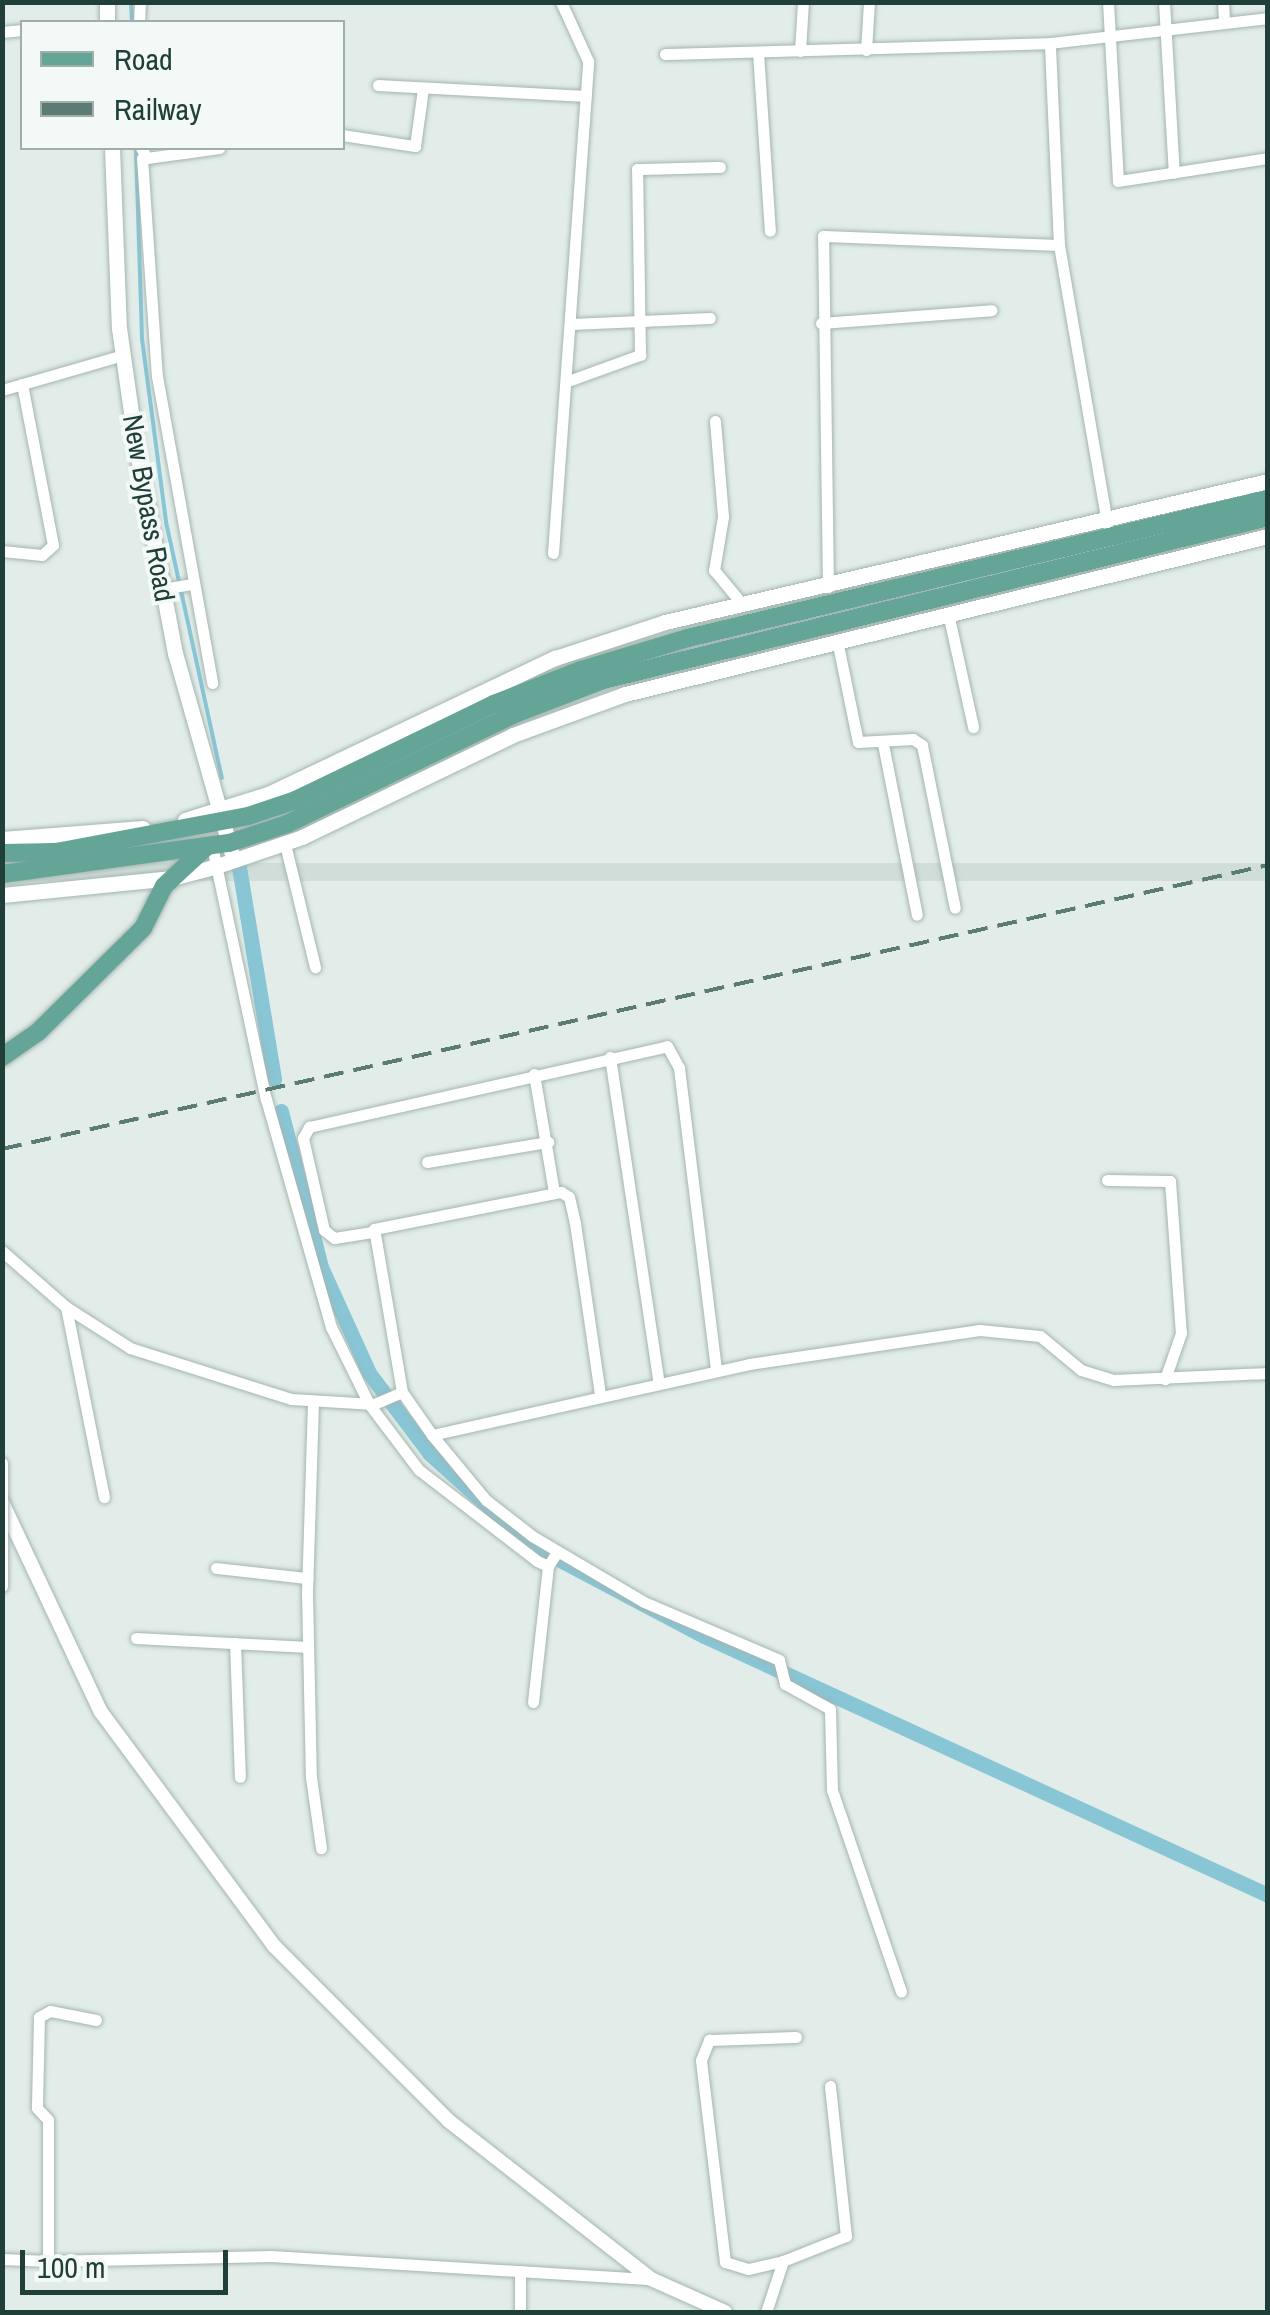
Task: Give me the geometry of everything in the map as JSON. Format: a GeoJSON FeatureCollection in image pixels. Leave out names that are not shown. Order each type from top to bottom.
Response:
{"type":"FeatureCollection","features":[{"type":"Feature","properties":{"kind":"main road","name":"New Bypass Road"},"geometry":{"type":"LineString","coordinates":[[112,150],[123,355],[180,586],[175,654],[224,816],[220,852]]}},
{"type":"Feature","properties":{"kind":"main road"},"geometry":{"type":"LineString","coordinates":[[2,839],[133,830],[224,816],[556,658],[665,622],[1106,523],[1268,481]]}},
{"type":"Feature","properties":{"kind":"main road"},"geometry":{"type":"LineString","coordinates":[[2,853],[56,852],[296,800],[494,704],[582,670],[688,638],[1268,499]]}},
{"type":"Feature","properties":{"kind":"main road"},"geometry":{"type":"LineString","coordinates":[[2,894],[172,878],[517,713],[603,680],[1268,517]]}},
{"type":"Feature","properties":{"kind":"main road"},"geometry":{"type":"LineString","coordinates":[[2,874],[286,844],[514,736],[624,694],[1268,536]]}},
{"type":"Feature","properties":{"kind":"main road"},"geometry":{"type":"LineString","coordinates":[[2,1058],[38,1032],[143,928],[172,878]]}},
{"type":"Feature","properties":{"kind":"street"},"geometry":{"type":"LineString","coordinates":[[554,552],[586,96],[586,44],[561,2]]}},
{"type":"Feature","properties":{"kind":"street"},"geometry":{"type":"LineString","coordinates":[[800,51],[802,2]]}},
{"type":"Feature","properties":{"kind":"street"},"geometry":{"type":"LineString","coordinates":[[866,50],[868,2]]}},
{"type":"Feature","properties":{"kind":"street"},"geometry":{"type":"LineString","coordinates":[[1108,2],[1117,178],[1268,158]]}},
{"type":"Feature","properties":{"kind":"street"},"geometry":{"type":"LineString","coordinates":[[1164,2],[1174,173]]}},
{"type":"Feature","properties":{"kind":"street"},"geometry":{"type":"LineString","coordinates":[[1223,2],[1224,23]]}},
{"type":"Feature","properties":{"kind":"street"},"geometry":{"type":"LineString","coordinates":[[665,54],[1050,43],[1268,18]]}},
{"type":"Feature","properties":{"kind":"street"},"geometry":{"type":"LineString","coordinates":[[1050,43],[1059,245],[1106,523]]}},
{"type":"Feature","properties":{"kind":"street"},"geometry":{"type":"LineString","coordinates":[[758,52],[770,232]]}},
{"type":"Feature","properties":{"kind":"street"},"geometry":{"type":"LineString","coordinates":[[378,85],[586,96]]}},
{"type":"Feature","properties":{"kind":"street"},"geometry":{"type":"LineString","coordinates":[[345,135],[415,146],[423,89]]}},
{"type":"Feature","properties":{"kind":"street"},"geometry":{"type":"LineString","coordinates":[[188,150],[142,153],[157,376],[180,586],[212,683]]}},
{"type":"Feature","properties":{"kind":"street"},"geometry":{"type":"LineString","coordinates":[[568,381],[637,360],[641,321],[637,169],[720,167]]}},
{"type":"Feature","properties":{"kind":"street"},"geometry":{"type":"LineString","coordinates":[[828,587],[821,323],[826,233],[1059,245]]}},
{"type":"Feature","properties":{"kind":"street"},"geometry":{"type":"LineString","coordinates":[[821,323],[992,310]]}},
{"type":"Feature","properties":{"kind":"street"},"geometry":{"type":"LineString","coordinates":[[571,324],[710,318]]}},
{"type":"Feature","properties":{"kind":"street"},"geometry":{"type":"LineString","coordinates":[[2,390],[123,355]]}},
{"type":"Feature","properties":{"kind":"street"},"geometry":{"type":"LineString","coordinates":[[2,551],[42,555],[53,545],[22,384]]}},
{"type":"Feature","properties":{"kind":"street"},"geometry":{"type":"LineString","coordinates":[[716,421],[723,517],[714,570],[743,605]]}},
{"type":"Feature","properties":{"kind":"street"},"geometry":{"type":"LineString","coordinates":[[948,614],[973,727]]}},
{"type":"Feature","properties":{"kind":"street"},"geometry":{"type":"LineString","coordinates":[[837,640],[855,735],[862,745],[914,739],[922,745],[955,908]]}},
{"type":"Feature","properties":{"kind":"street"},"geometry":{"type":"LineString","coordinates":[[882,744],[917,915]]}},
{"type":"Feature","properties":{"kind":"street"},"geometry":{"type":"LineString","coordinates":[[286,844],[315,967]]}},
{"type":"Feature","properties":{"kind":"street"},"geometry":{"type":"LineString","coordinates":[[220,852],[310,1270],[372,1404],[430,1480],[552,1559],[782,1671],[784,1684],[832,1713],[832,1790],[901,1991]]}},
{"type":"Feature","properties":{"kind":"street"},"geometry":{"type":"LineString","coordinates":[[600,1395],[570,1197],[554,1192],[334,1238],[324,1230],[304,1130],[660,1045],[675,1056],[716,1371]]}},
{"type":"Feature","properties":{"kind":"street"},"geometry":{"type":"LineString","coordinates":[[610,1057],[659,1383]]}},
{"type":"Feature","properties":{"kind":"street"},"geometry":{"type":"LineString","coordinates":[[534,1074],[554,1192]]}},
{"type":"Feature","properties":{"kind":"street"},"geometry":{"type":"LineString","coordinates":[[428,1162],[548,1142]]}},
{"type":"Feature","properties":{"kind":"street"},"geometry":{"type":"LineString","coordinates":[[1107,1180],[1170,1180],[1181,1334],[1165,1379]]}},
{"type":"Feature","properties":{"kind":"street"},"geometry":{"type":"LineString","coordinates":[[372,1232],[399,1393],[486,1500],[552,1559]]}},
{"type":"Feature","properties":{"kind":"street"},"geometry":{"type":"LineString","coordinates":[[2,1251],[66,1307],[130,1348],[313,1402],[372,1404],[399,1393]]}},
{"type":"Feature","properties":{"kind":"street"},"geometry":{"type":"LineString","coordinates":[[66,1307],[104,1497]]}},
{"type":"Feature","properties":{"kind":"street"},"geometry":{"type":"LineString","coordinates":[[432,1435],[716,1371],[917,1335],[1020,1330],[1096,1377],[1165,1379],[1268,1373]]}},
{"type":"Feature","properties":{"kind":"street"},"geometry":{"type":"LineString","coordinates":[[313,1402],[307,1578],[310,1777],[321,1848]]}},
{"type":"Feature","properties":{"kind":"street"},"geometry":{"type":"LineString","coordinates":[[2,1463],[2,1586]]}},
{"type":"Feature","properties":{"kind":"street"},"geometry":{"type":"LineString","coordinates":[[2,1502],[100,1712],[274,1946],[449,2121],[651,2279],[725,2312]]}},
{"type":"Feature","properties":{"kind":"street"},"geometry":{"type":"LineString","coordinates":[[533,1702],[552,1559]]}},
{"type":"Feature","properties":{"kind":"street"},"geometry":{"type":"LineString","coordinates":[[216,1568],[307,1578]]}},
{"type":"Feature","properties":{"kind":"street"},"geometry":{"type":"LineString","coordinates":[[136,1638],[308,1646]]}},
{"type":"Feature","properties":{"kind":"street"},"geometry":{"type":"LineString","coordinates":[[235,1644],[240,1778]]}},
{"type":"Feature","properties":{"kind":"street"},"geometry":{"type":"LineString","coordinates":[[48,2261],[48,2120],[37,2108],[39,2017],[50,2011],[96,2020]]}},
{"type":"Feature","properties":{"kind":"street"},"geometry":{"type":"LineString","coordinates":[[796,2037],[710,2040],[701,2060],[725,2262],[748,2269],[783,2262],[846,2236],[830,2086]]}},
{"type":"Feature","properties":{"kind":"street"},"geometry":{"type":"LineString","coordinates":[[2,2260],[271,2256],[651,2279]]}},
{"type":"Feature","properties":{"kind":"street"},"geometry":{"type":"LineString","coordinates":[[766,2312],[783,2262]]}},
{"type":"Feature","properties":{"kind":"street"},"geometry":{"type":"LineString","coordinates":[[520,2271],[520,2312]]}},
{"type":"Feature","properties":{"kind":"shaded area"},"geometry":{"type":"Polygon","coordinates":[[[2,863],[1267,863],[1267,881],[2,881],[2,863]]]}},
{"type":"Feature","properties":{"kind":"waterway"},"geometry":{"type":"LineString","coordinates":[[131,2],[132,20]]}},
{"type":"Feature","properties":{"kind":"waterway"},"geometry":{"type":"LineString","coordinates":[[136,150],[142,339],[166,522],[222,778]]}},
{"type":"Feature","properties":{"kind":"waterway"},"geometry":{"type":"LineString","coordinates":[[239,867],[274,1079]]}},
{"type":"Feature","properties":{"kind":"waterway"},"geometry":{"type":"LineString","coordinates":[[281,1111],[321,1267],[369,1373],[430,1454],[530,1544],[704,1636],[1268,1895]]}},
{"type":"Feature","properties":{"kind":"railway"},"geometry":{"type":"LineString","coordinates":[[2,1149],[1268,865]]}}]}
